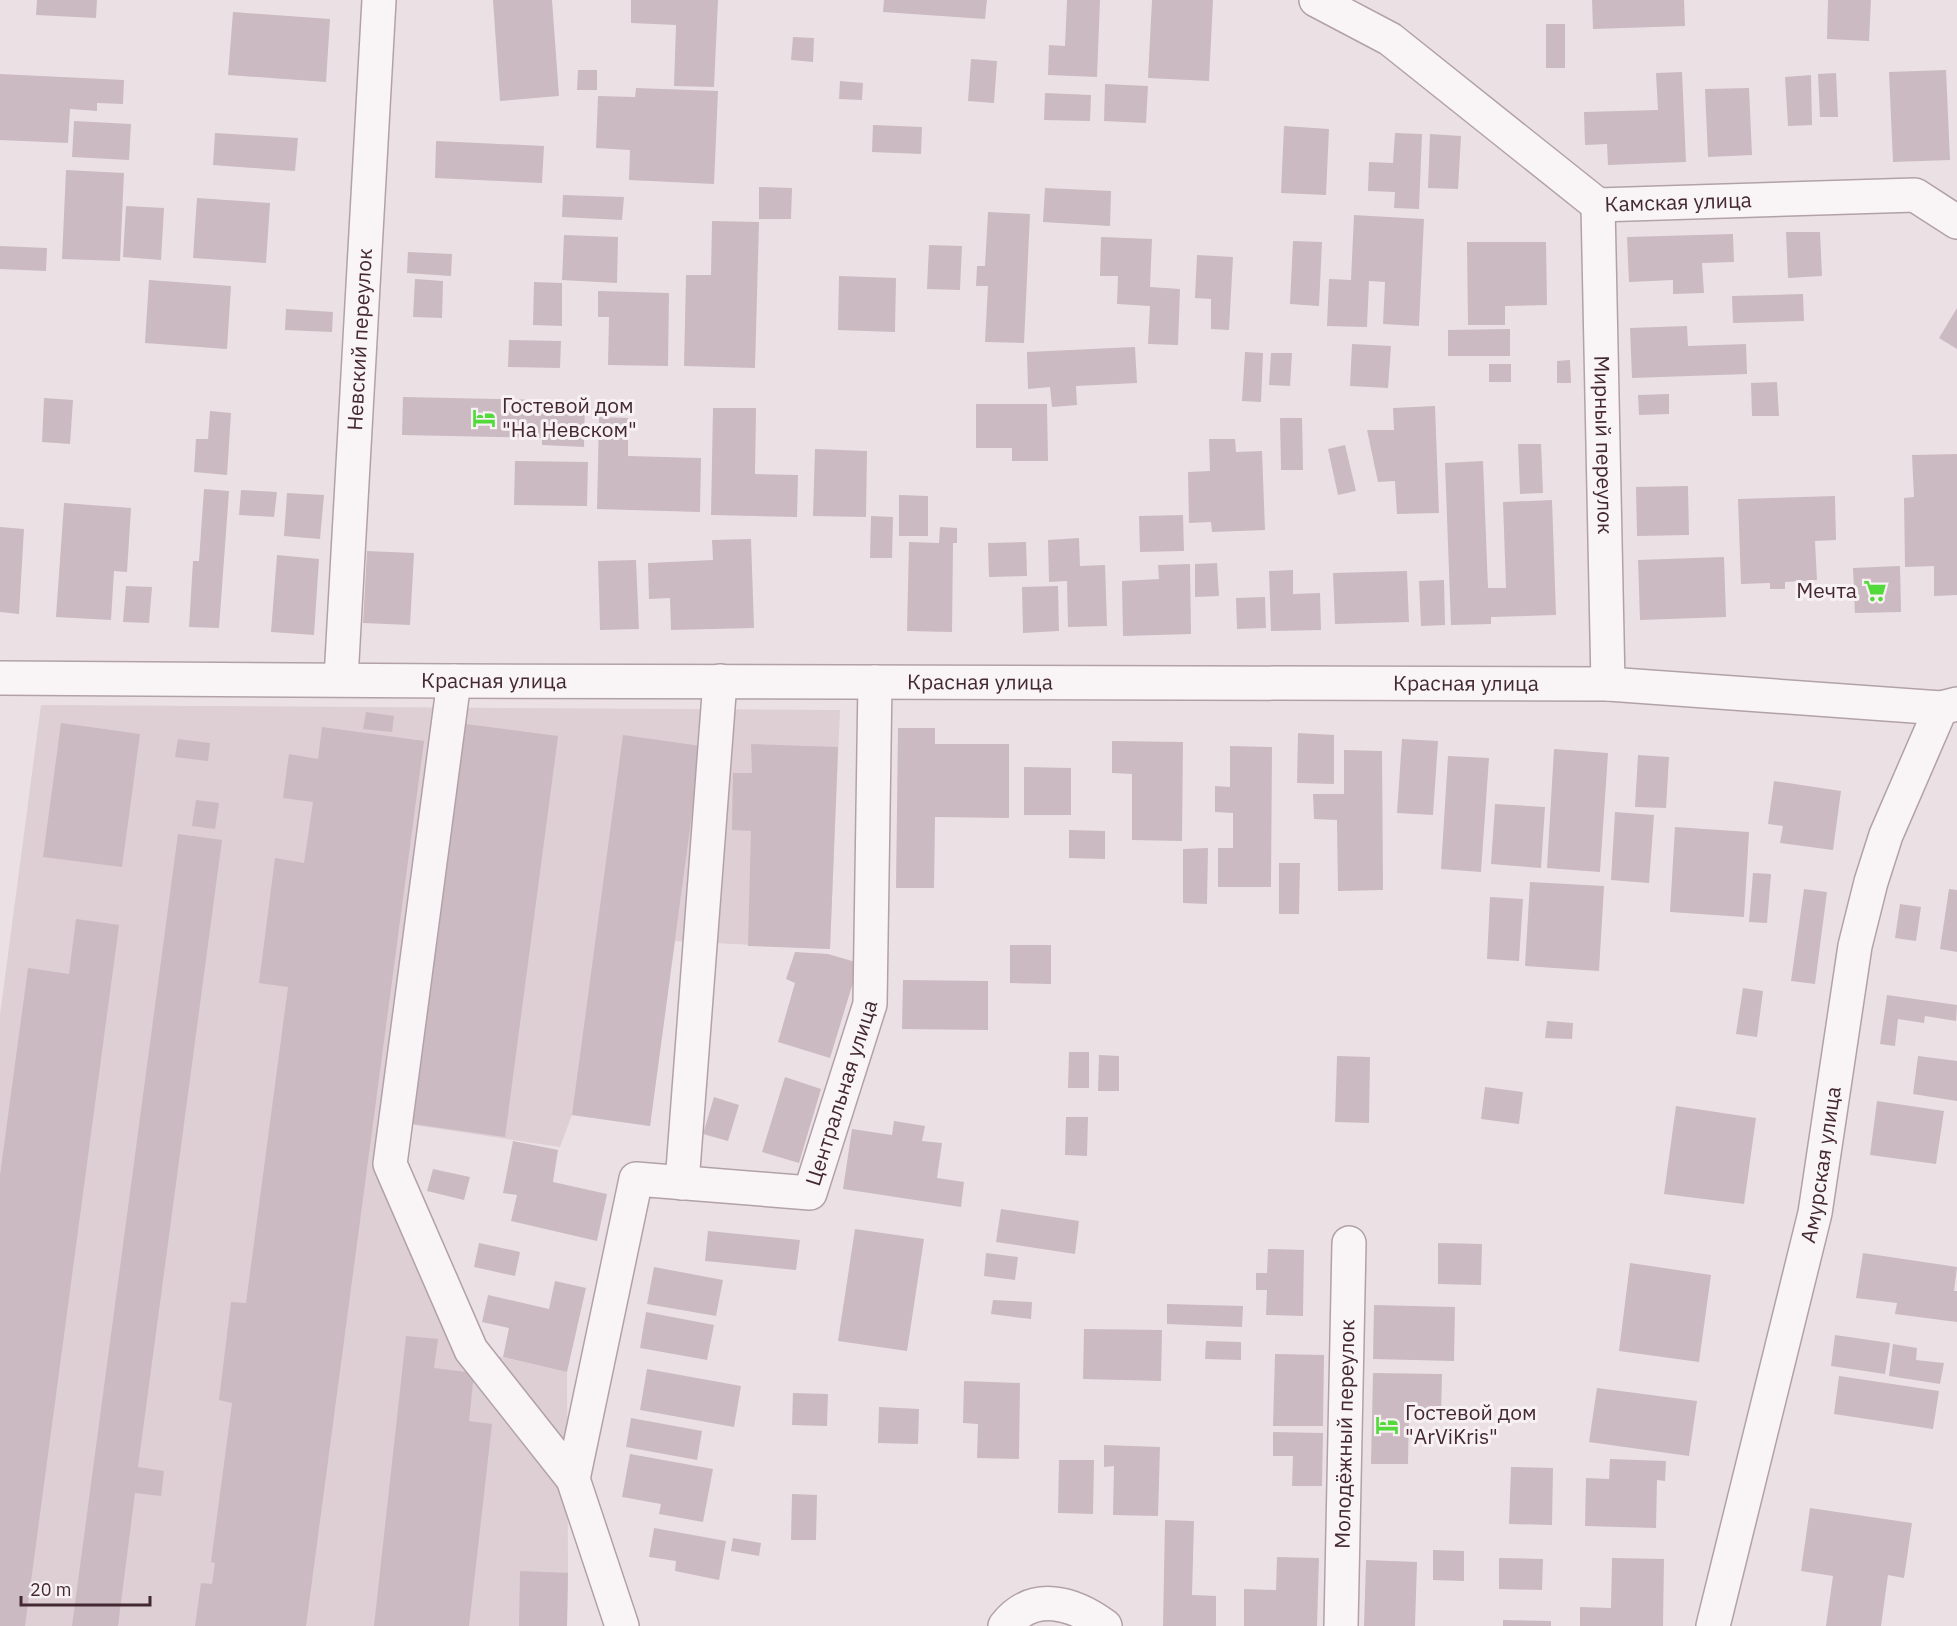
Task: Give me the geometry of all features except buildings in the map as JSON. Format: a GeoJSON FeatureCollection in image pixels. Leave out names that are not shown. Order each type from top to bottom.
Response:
{"type":"FeatureCollection","features":[{"type":"Feature","properties":{"kind":"street","name":"Невский переулок"},"geometry":{"type":"LineString","coordinates":[[341,679],[379,0]]}},
{"type":"Feature","properties":{"kind":"street","name":"Камская улица"},"geometry":{"type":"LineString","coordinates":[[1316,0],[1390,39],[1598,206],[1915,195],[1957,222]]}},
{"type":"Feature","properties":{"kind":"street","name":"Мирный переулок"},"geometry":{"type":"LineString","coordinates":[[1598,206],[1608,684]]}},
{"type":"Feature","properties":{"kind":"street","name":"Красная улица"},"geometry":{"type":"LineString","coordinates":[[0,678],[1608,684],[1952,716]]}},
{"type":"Feature","properties":{"kind":"street"},"geometry":{"type":"LineString","coordinates":[[454,681],[390,1164],[471,1350],[573,1479],[622,1626]]}},
{"type":"Feature","properties":{"kind":"street"},"geometry":{"type":"LineString","coordinates":[[682,1183],[720,681]]}},
{"type":"Feature","properties":{"kind":"street","name":"Центральная улица"},"geometry":{"type":"LineString","coordinates":[[573,1479],[636,1179],[810,1193],[870,1004],[875,682]]}},
{"type":"Feature","properties":{"kind":"street","name":"Амурская улица"},"geometry":{"type":"LineString","coordinates":[[1716,1625],[1815,1213],[1855,946],[1868,893],[1886,835],[1952,716]]}},
{"type":"Feature","properties":{"kind":"street","name":"Молодёжный переулок"},"geometry":{"type":"LineString","coordinates":[[1341,1626],[1349,1243]]}},
{"type":"Feature","properties":{"kind":"street"},"geometry":{"type":"LineString","coordinates":[[1005,1626],[1017,1613],[1032,1606],[1053,1603],[1071,1606],[1090,1615],[1105,1626]]}},
{"type":"Feature","properties":{"kind":"shaded area"},"geometry":{"type":"Polygon","coordinates":[[[41,705],[840,710],[830,949],[675,941],[650,1126],[572,1115],[560,1147],[401,1123],[397,1152],[489,1354],[567,1372],[567,1626],[0,1626],[0,1015],[41,705]]]}},
{"type":"Feature","properties":{"kind":"place","name":"Гостевой дом \"На Невском\""},"geometry":{"type":"Point","coordinates":[484,418]}},
{"type":"Feature","properties":{"kind":"place","name":"Мечта"},"geometry":{"type":"Point","coordinates":[1875,591]}},
{"type":"Feature","properties":{"kind":"place","name":"Гостевой дом \"ArViKris\""},"geometry":{"type":"Point","coordinates":[1387,1425]}}]}
